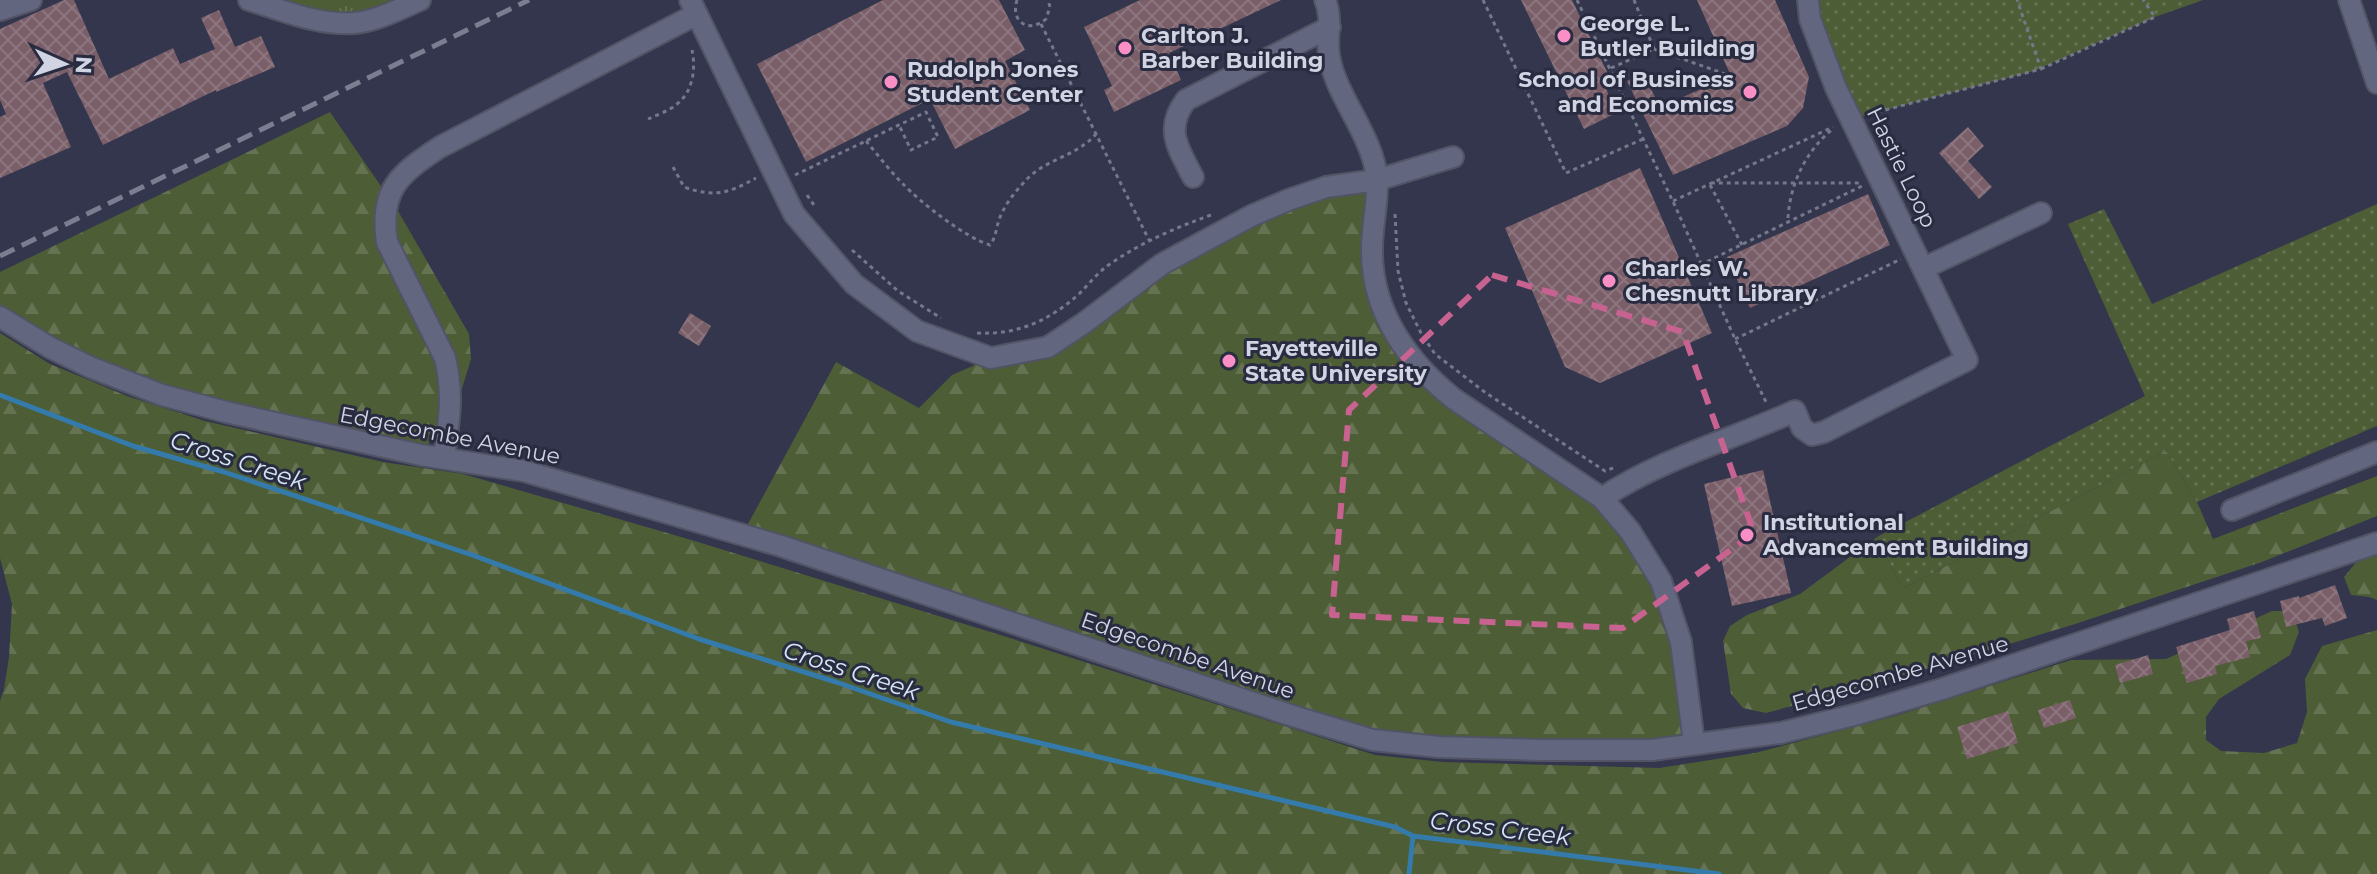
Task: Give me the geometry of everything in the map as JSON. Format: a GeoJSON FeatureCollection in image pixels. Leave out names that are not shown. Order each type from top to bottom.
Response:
{"type":"FeatureCollection","features":[{"type":"Feature","properties":{"kind":"street"},"geometry":{"type":"LineString","coordinates":[[0,10],[31,0]]}},
{"type":"Feature","properties":{"kind":"street"},"geometry":{"type":"LineString","coordinates":[[249,0],[310,18],[354,23],[386,15],[420,0]]}},
{"type":"Feature","properties":{"kind":"street"},"geometry":{"type":"LineString","coordinates":[[1325,0],[1330,27],[1328,54],[1369,146],[1377,180],[1372,255],[1377,291],[1400,343],[1416,364],[1454,399],[1602,498],[1630,531],[1651,563],[1669,602],[1681,642],[1694,743]]}},
{"type":"Feature","properties":{"kind":"street","name":"Hastie Loop"},"geometry":{"type":"LineString","coordinates":[[1602,498],[1643,473],[1795,411],[1802,428],[1812,435],[1824,432],[1967,360],[1836,88],[1810,19],[1808,0]]}},
{"type":"Feature","properties":{"kind":"street"},"geometry":{"type":"LineString","coordinates":[[2349,0],[2377,83]]}},
{"type":"Feature","properties":{"kind":"street"},"geometry":{"type":"LineString","coordinates":[[444,458],[452,397],[450,377],[445,358],[387,242],[385,206],[392,189],[417,162],[440,147],[697,13],[794,214],[854,284],[917,331],[991,358],[1048,347],[1162,264],[1251,216],[1326,187],[1377,180],[1453,157]]}},
{"type":"Feature","properties":{"kind":"street"},"geometry":{"type":"LineString","coordinates":[[1193,177],[1173,131],[1178,111],[1186,100],[1330,27]]}},
{"type":"Feature","properties":{"kind":"street"},"geometry":{"type":"LineString","coordinates":[[1924,268],[2041,213]]}},
{"type":"Feature","properties":{"kind":"street","name":"Edgecombe Avenue"},"geometry":{"type":"LineString","coordinates":[[0,317],[77,361],[162,395],[421,455],[524,471],[781,546],[1293,716],[1373,740],[1439,747],[1652,750],[1780,733],[1942,689],[2377,543]]}},
{"type":"Feature","properties":{"kind":"street"},"geometry":{"type":"LineString","coordinates":[[2232,510],[2377,452]]}},
{"type":"Feature","properties":{"kind":"path"},"geometry":{"type":"LineString","coordinates":[[1017,0],[1015,10],[1019,20],[1028,26],[1041,24],[1049,13],[1049,0]]}},
{"type":"Feature","properties":{"kind":"path"},"geometry":{"type":"LineString","coordinates":[[1483,0],[1566,173],[1643,139]]}},
{"type":"Feature","properties":{"kind":"path"},"geometry":{"type":"LineString","coordinates":[[1577,0],[1769,409]]}},
{"type":"Feature","properties":{"kind":"path"},"geometry":{"type":"LineString","coordinates":[[1634,0],[1654,49]]}},
{"type":"Feature","properties":{"kind":"path"},"geometry":{"type":"LineString","coordinates":[[2017,0],[2041,69]]}},
{"type":"Feature","properties":{"kind":"path"},"geometry":{"type":"LineString","coordinates":[[1851,119],[2041,69],[2155,17],[2143,0]]}},
{"type":"Feature","properties":{"kind":"path"},"geometry":{"type":"LineString","coordinates":[[648,119],[679,103],[691,82],[695,67],[692,49],[697,13]]}},
{"type":"Feature","properties":{"kind":"path"},"geometry":{"type":"LineString","coordinates":[[1041,24],[1149,240]]}},
{"type":"Feature","properties":{"kind":"path"},"geometry":{"type":"LineString","coordinates":[[1610,69],[1654,49],[1731,76]]}},
{"type":"Feature","properties":{"kind":"path"},"geometry":{"type":"LineString","coordinates":[[795,175],[926,112],[938,137],[911,150],[899,125]]}},
{"type":"Feature","properties":{"kind":"path"},"geometry":{"type":"LineString","coordinates":[[1673,201],[1840,124],[1822,137],[1793,184],[1788,220]]}},
{"type":"Feature","properties":{"kind":"path"},"geometry":{"type":"LineString","coordinates":[[866,141],[902,184],[955,226],[990,245],[1010,198],[1030,177],[1053,160],[1086,146],[1096,134]]}},
{"type":"Feature","properties":{"kind":"path"},"geometry":{"type":"LineString","coordinates":[[673,167],[684,187],[702,194],[732,191],[787,160],[822,218]]}},
{"type":"Feature","properties":{"kind":"path"},"geometry":{"type":"LineString","coordinates":[[1700,265],[1868,183],[1709,183]]}},
{"type":"Feature","properties":{"kind":"path"},"geometry":{"type":"LineString","coordinates":[[1709,183],[1742,245]]}},
{"type":"Feature","properties":{"kind":"path"},"geometry":{"type":"LineString","coordinates":[[1395,208],[1398,271],[1406,303],[1435,354],[1486,393],[1605,471],[1616,467]]}},
{"type":"Feature","properties":{"kind":"path"},"geometry":{"type":"LineString","coordinates":[[973,332],[999,334],[1025,328],[1053,315],[1106,266],[1169,230],[1221,210]]}},
{"type":"Feature","properties":{"kind":"path"},"geometry":{"type":"LineString","coordinates":[[850,249],[898,291],[951,324]]}},
{"type":"Feature","properties":{"kind":"path"},"geometry":{"type":"LineString","coordinates":[[1735,339],[1903,258]]}},
{"type":"Feature","properties":{"kind":"highlighted area"},"geometry":{"type":"Polygon","coordinates":[[[1492,275],[1683,332],[1754,533],[1623,628],[1332,615],[1349,410],[1492,275]]]}},
{"type":"Feature","properties":{"kind":"green space"},"geometry":{"type":"Polygon","coordinates":[[[261,0],[408,0],[373,17],[331,19],[261,0]]]}},
{"type":"Feature","properties":{"kind":"green space"},"geometry":{"type":"Polygon","coordinates":[[[1808,0],[2203,0],[2155,17],[2034,71],[1851,119],[1808,0]]]}},
{"type":"Feature","properties":{"kind":"green space"},"geometry":{"type":"Polygon","coordinates":[[[330,112],[398,211],[469,334],[471,359],[460,395],[443,413],[421,455],[125,382],[0,315],[0,272],[330,112]]]}},
{"type":"Feature","properties":{"kind":"green space"},"geometry":{"type":"Polygon","coordinates":[[[1377,180],[1372,255],[1411,358],[1610,505],[1679,633],[1694,743],[1373,740],[742,535],[836,362],[919,408],[952,375],[991,358],[1048,347],[1251,216],[1377,180]]]}},
{"type":"Feature","properties":{"kind":"green space"},"geometry":{"type":"Polygon","coordinates":[[[2377,204],[2377,426],[2197,502],[2166,451],[1902,589],[1877,537],[2145,396],[2068,224],[2104,209],[2152,304],[2377,204]]]}},
{"type":"Feature","properties":{"kind":"green space"},"geometry":{"type":"Polygon","coordinates":[[[0,333],[50,364],[127,396],[205,421],[383,462],[463,474],[1010,638],[1375,755],[1443,762],[1659,768],[1755,753],[1895,716],[2071,660],[2166,659],[2272,611],[2292,611],[2299,632],[2290,655],[2219,699],[2206,717],[2206,740],[2221,751],[2264,753],[2297,743],[2307,712],[2305,679],[2322,646],[2377,630],[2377,874],[0,874],[0,701],[9,657],[12,604],[0,558],[0,333]]]}},
{"type":"Feature","properties":{"kind":"green space"},"geometry":{"type":"Polygon","coordinates":[[[2166,451],[2197,502],[2213,539],[2377,476],[2377,516],[2262,562],[2072,625],[1916,672],[1766,713],[1743,708],[1731,694],[1723,641],[1730,626],[1747,615],[1800,594],[1877,537],[1902,589],[2166,451]]]}},
{"type":"Feature","properties":{"kind":"green space"},"geometry":{"type":"Polygon","coordinates":[[[2377,553],[2377,600],[2351,595],[2344,577],[2358,560],[2377,553]]]}},
{"type":"Feature","properties":{"kind":"building"},"geometry":{"type":"Polygon","coordinates":[[[64,0],[74,0],[109,79],[173,48],[180,64],[215,49],[201,18],[219,10],[235,47],[261,36],[275,67],[216,90],[103,145],[67,72],[43,83],[71,147],[0,178],[0,117],[6,114],[0,100],[0,29],[64,0]]]}},
{"type":"Feature","properties":{"kind":"building","name":"Rudolph Jones Student Center"},"geometry":{"type":"Polygon","coordinates":[[[883,0],[999,0],[1025,50],[1005,61],[1030,110],[955,149],[930,99],[806,162],[757,64],[883,0]]]}},
{"type":"Feature","properties":{"kind":"building"},"geometry":{"type":"Polygon","coordinates":[[[1140,0],[1281,0],[1169,53],[1181,80],[1114,112],[1104,90],[1112,86],[1084,27],[1140,0]]]}},
{"type":"Feature","properties":{"kind":"building","name":"George L. Butler Building"},"geometry":{"type":"Polygon","coordinates":[[[1521,0],[1572,0],[1610,78],[1603,81],[1616,113],[1584,129],[1521,0]]]}},
{"type":"Feature","properties":{"kind":"building","name":"School of Business and Economics"},"geometry":{"type":"Polygon","coordinates":[[[1697,0],[1775,0],[1809,77],[1803,108],[1787,126],[1673,175],[1627,81],[1643,73],[1660,107],[1731,76],[1697,0]]]}},
{"type":"Feature","properties":{"kind":"building"},"geometry":{"type":"Polygon","coordinates":[[[1968,127],[1984,146],[1968,161],[1992,187],[1979,199],[1939,153],[1968,127]]]}},
{"type":"Feature","properties":{"kind":"building","name":"Charles W. Chesnutt Library"},"geometry":{"type":"Polygon","coordinates":[[[1640,168],[1712,333],[1600,383],[1565,367],[1505,228],[1640,168]]]}},
{"type":"Feature","properties":{"kind":"building"},"geometry":{"type":"Polygon","coordinates":[[[1868,194],[1890,245],[1750,308],[1727,257],[1868,194]]]}},
{"type":"Feature","properties":{"kind":"building"},"geometry":{"type":"Polygon","coordinates":[[[690,313],[711,326],[699,346],[678,333],[690,313]]]}},
{"type":"Feature","properties":{"kind":"building","name":"Institutional Advancement Building"},"geometry":{"type":"Polygon","coordinates":[[[1763,470],[1791,593],[1732,606],[1704,484],[1763,470]]]}},
{"type":"Feature","properties":{"kind":"building"},"geometry":{"type":"Polygon","coordinates":[[[2335,585],[2347,618],[2325,626],[2322,618],[2286,627],[2280,601],[2299,598],[2335,585]]]}},
{"type":"Feature","properties":{"kind":"building"},"geometry":{"type":"Polygon","coordinates":[[[2254,611],[2261,638],[2246,641],[2250,657],[2215,666],[2217,674],[2187,683],[2176,647],[2230,630],[2227,619],[2254,611]]]}},
{"type":"Feature","properties":{"kind":"building"},"geometry":{"type":"Polygon","coordinates":[[[2148,655],[2153,674],[2120,683],[2115,665],[2148,655]]]}},
{"type":"Feature","properties":{"kind":"building"},"geometry":{"type":"Polygon","coordinates":[[[2070,700],[2076,718],[2044,728],[2038,710],[2070,700]]]}},
{"type":"Feature","properties":{"kind":"building"},"geometry":{"type":"Polygon","coordinates":[[[2008,711],[2018,743],[1967,759],[1957,727],[2008,711]]]}},
{"type":"Feature","properties":{"kind":"waterway","name":"Cross Creek"},"geometry":{"type":"LineString","coordinates":[[0,395],[133,446],[224,472],[475,556],[699,639],[951,722],[1395,827],[1413,836],[1719,874]]}},
{"type":"Feature","properties":{"kind":"waterway"},"geometry":{"type":"LineString","coordinates":[[1409,874],[1413,836]]}},
{"type":"Feature","properties":{"kind":"railway"},"geometry":{"type":"LineString","coordinates":[[0,256],[529,0]]}},
{"type":"Feature","properties":{"kind":"place","name":"George L. Butler Building"},"geometry":{"type":"Point","coordinates":[1564,36]}},
{"type":"Feature","properties":{"kind":"place","name":"Carlton J. Barber Building"},"geometry":{"type":"Point","coordinates":[1125,48]}},
{"type":"Feature","properties":{"kind":"place","name":"Rudolph Jones Student Center"},"geometry":{"type":"Point","coordinates":[891,82]}},
{"type":"Feature","properties":{"kind":"place","name":"School of Business and Economics"},"geometry":{"type":"Point","coordinates":[1750,92]}},
{"type":"Feature","properties":{"kind":"place","name":"Charles W. Chesnutt Library"},"geometry":{"type":"Point","coordinates":[1609,281]}},
{"type":"Feature","properties":{"kind":"place","name":"Fayetteville State University"},"geometry":{"type":"Point","coordinates":[1229,361]}},
{"type":"Feature","properties":{"kind":"place","name":"Institutional Advancement Building"},"geometry":{"type":"Point","coordinates":[1747,535]}}]}
